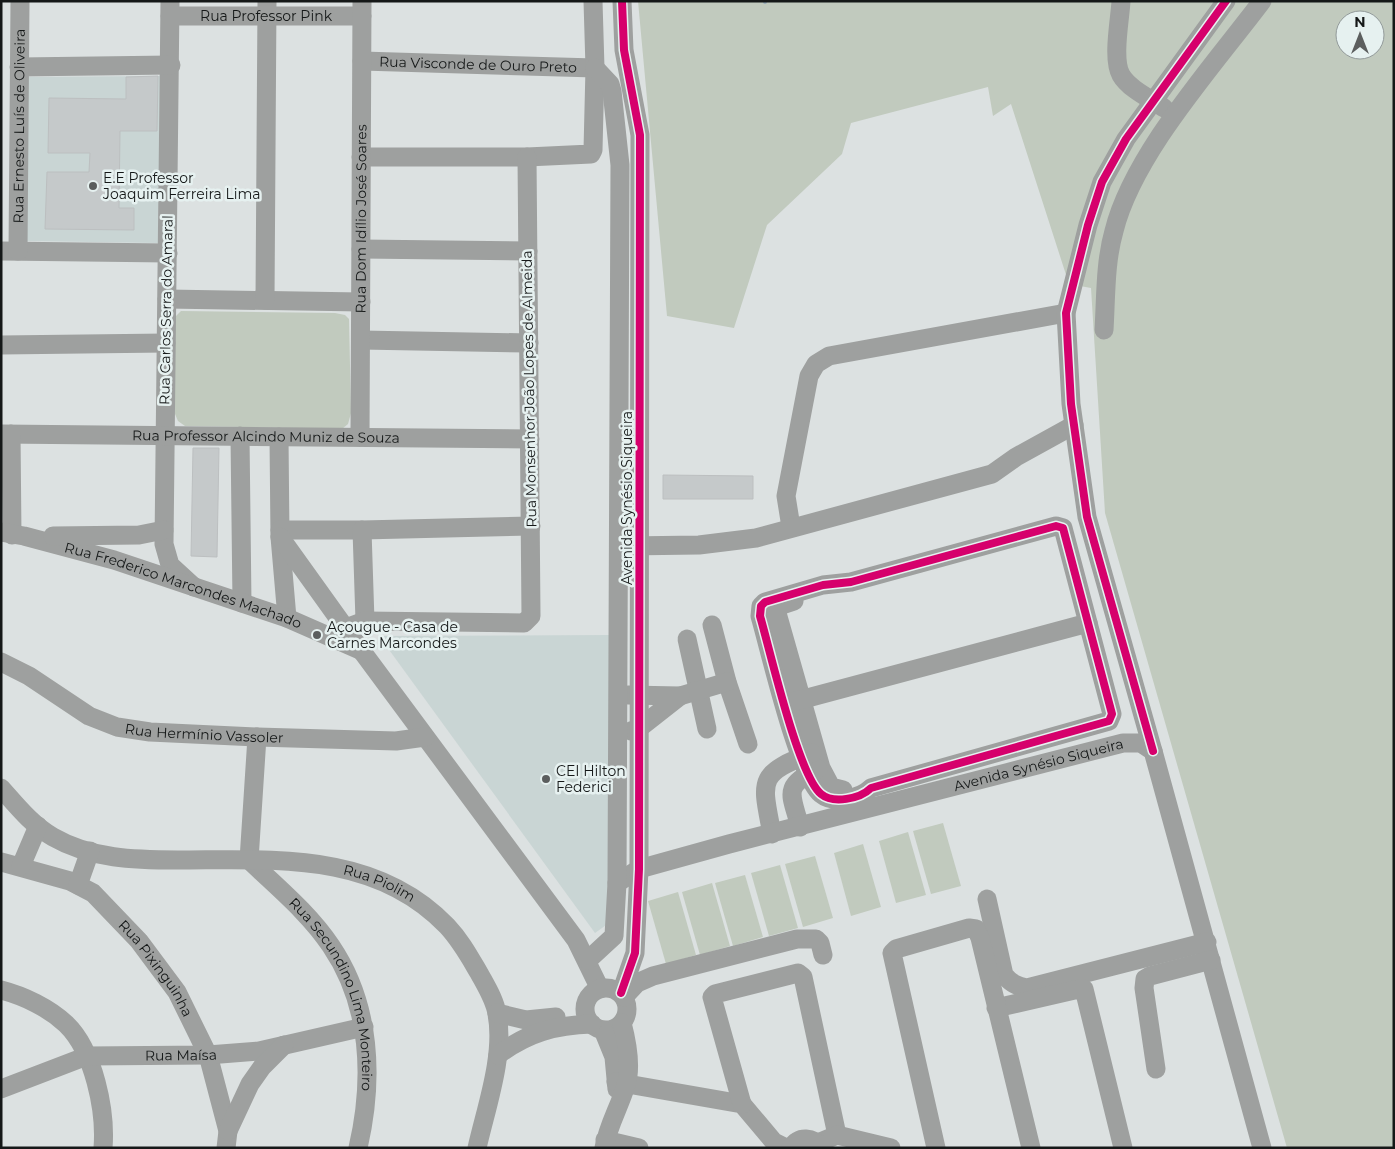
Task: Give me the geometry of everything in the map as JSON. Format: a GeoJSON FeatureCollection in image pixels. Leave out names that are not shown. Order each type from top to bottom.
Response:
{"type":"FeatureCollection","features":[{"type":"Feature","properties":{"kind":"street","name":"Rua Ernesto Luís de Oliveira"},"geometry":{"type":"LineString","coordinates":[[10,251],[19,67],[20,1]]}},
{"type":"Feature","properties":{"kind":"street"},"geometry":{"type":"LineString","coordinates":[[361,157],[527,157],[591,154],[593,150],[595,68],[593,1]]}},
{"type":"Feature","properties":{"kind":"street","name":"Avenida Synésio Siqueira"},"geometry":{"type":"LineString","coordinates":[[614,992],[630,972],[636,946],[639,869],[640,135],[624,50],[622,1]]}},
{"type":"Feature","properties":{"kind":"street"},"geometry":{"type":"LineString","coordinates":[[1122,1],[1118,65],[1122,75],[1131,86],[1176,115]]}},
{"type":"Feature","properties":{"kind":"street"},"geometry":{"type":"LineString","coordinates":[[1226,1],[1126,139],[1107,174],[1092,212],[1066,313],[1074,425],[1087,517],[1212,960],[1262,1148]]}},
{"type":"Feature","properties":{"kind":"street"},"geometry":{"type":"LineString","coordinates":[[1104,330],[1110,252],[1124,202],[1144,165],[1176,115],[1262,1]]}},
{"type":"Feature","properties":{"kind":"street","name":"Rua Professor Pink"},"geometry":{"type":"LineString","coordinates":[[170,8],[362,8]]}},
{"type":"Feature","properties":{"kind":"street","name":"Rua Carlos Serra do Amaral"},"geometry":{"type":"LineString","coordinates":[[170,8],[171,65],[164,530],[166,554],[170,565],[194,587]]}},
{"type":"Feature","properties":{"kind":"street"},"geometry":{"type":"LineString","coordinates":[[264,300],[267,8]]}},
{"type":"Feature","properties":{"kind":"street","name":"Rua Dom Idílio José Soares"},"geometry":{"type":"LineString","coordinates":[[360,437],[362,8]]}},
{"type":"Feature","properties":{"kind":"street","name":"Rua Visconde de Ouro Preto"},"geometry":{"type":"LineString","coordinates":[[362,61],[595,68]]}},
{"type":"Feature","properties":{"kind":"street"},"geometry":{"type":"LineString","coordinates":[[19,67],[171,65]]}},
{"type":"Feature","properties":{"kind":"street","name":"Avenida Synésio Siqueira"},"geometry":{"type":"LineString","coordinates":[[595,68],[610,84],[612,91],[620,165],[617,883],[614,936]]}},
{"type":"Feature","properties":{"kind":"street","name":"Rua Monsenhor João Lopes de Almeida"},"geometry":{"type":"LineString","coordinates":[[365,621],[524,623],[530,616],[531,526],[527,157]]}},
{"type":"Feature","properties":{"kind":"street"},"geometry":{"type":"LineString","coordinates":[[1092,212],[1118,219]]}},
{"type":"Feature","properties":{"kind":"street"},"geometry":{"type":"LineString","coordinates":[[361,249],[528,251]]}},
{"type":"Feature","properties":{"kind":"street"},"geometry":{"type":"LineString","coordinates":[[10,251],[168,253]]}},
{"type":"Feature","properties":{"kind":"street"},"geometry":{"type":"LineString","coordinates":[[1078,269],[1110,252]]}},
{"type":"Feature","properties":{"kind":"street"},"geometry":{"type":"LineString","coordinates":[[166,299],[361,302]]}},
{"type":"Feature","properties":{"kind":"street"},"geometry":{"type":"LineString","coordinates":[[790,527],[786,496],[809,376],[816,364],[829,356],[1066,313]]}},
{"type":"Feature","properties":{"kind":"street"},"geometry":{"type":"LineString","coordinates":[[361,340],[529,343]]}},
{"type":"Feature","properties":{"kind":"street"},"geometry":{"type":"LineString","coordinates":[[1,345],[166,343]]}},
{"type":"Feature","properties":{"kind":"street"},"geometry":{"type":"LineString","coordinates":[[618,546],[699,545],[756,538],[790,527],[992,474],[1016,457],[1074,425]]}},
{"type":"Feature","properties":{"kind":"street"},"geometry":{"type":"LineString","coordinates":[[6,434],[12,534],[126,535],[164,530]]}},
{"type":"Feature","properties":{"kind":"street","name":"Rua Professor Alcindo Muniz de Souza"},"geometry":{"type":"LineString","coordinates":[[6,434],[530,439]]}},
{"type":"Feature","properties":{"kind":"street"},"geometry":{"type":"LineString","coordinates":[[240,436],[242,603]]}},
{"type":"Feature","properties":{"kind":"street"},"geometry":{"type":"LineString","coordinates":[[279,437],[280,533],[286,618]]}},
{"type":"Feature","properties":{"kind":"street"},"geometry":{"type":"LineString","coordinates":[[280,533],[531,526]]}},
{"type":"Feature","properties":{"kind":"street"},"geometry":{"type":"LineString","coordinates":[[1060,526],[1063,528],[1088,623],[1112,714],[1109,721],[871,788],[862,794],[841,799],[828,798],[819,792],[793,702],[760,616],[761,606],[765,602],[823,585],[851,582],[1060,526]]}},
{"type":"Feature","properties":{"kind":"street"},"geometry":{"type":"LineString","coordinates":[[346,628],[365,621],[362,530]]}},
{"type":"Feature","properties":{"kind":"street"},"geometry":{"type":"LineString","coordinates":[[280,533],[361,650],[591,958],[627,1013],[622,1023],[610,1030],[593,1020],[570,1013],[541,1020],[526,1020],[497,1013]]}},
{"type":"Feature","properties":{"kind":"street","name":"Rua Frederico Marcondes Machado"},"geometry":{"type":"LineString","coordinates":[[12,534],[114,560],[286,618],[361,650]]}},
{"type":"Feature","properties":{"kind":"street"},"geometry":{"type":"LineString","coordinates":[[793,702],[1088,623]]}},
{"type":"Feature","properties":{"kind":"street"},"geometry":{"type":"LineString","coordinates":[[712,625],[727,682],[748,744]]}},
{"type":"Feature","properties":{"kind":"street"},"geometry":{"type":"LineString","coordinates":[[687,639],[707,729]]}},
{"type":"Feature","properties":{"kind":"street","name":"Rua Hermínio Vassoler"},"geometry":{"type":"LineString","coordinates":[[1,662],[29,676],[89,716],[117,727],[150,732],[257,738],[396,741],[425,737]]}},
{"type":"Feature","properties":{"kind":"street"},"geometry":{"type":"LineString","coordinates":[[617,695],[680,696],[727,682]]}},
{"type":"Feature","properties":{"kind":"street"},"geometry":{"type":"LineString","coordinates":[[617,734],[638,729],[680,696]]}},
{"type":"Feature","properties":{"kind":"street"},"geometry":{"type":"LineString","coordinates":[[249,860],[257,738]]}},
{"type":"Feature","properties":{"kind":"street","name":"Avenida Synésio Siqueira"},"geometry":{"type":"LineString","coordinates":[[617,883],[639,869],[1123,742],[1141,743],[1153,751]]}},
{"type":"Feature","properties":{"kind":"street"},"geometry":{"type":"LineString","coordinates":[[800,827],[792,791],[797,780],[811,763]]}},
{"type":"Feature","properties":{"kind":"street"},"geometry":{"type":"LineString","coordinates":[[772,834],[764,790],[765,782],[770,775],[811,763]]}},
{"type":"Feature","properties":{"kind":"street","name":"Rua Piolim"},"geometry":{"type":"LineString","coordinates":[[1,788],[22,812],[38,826],[66,843],[90,851],[134,860],[249,860],[322,864],[357,871],[387,882],[435,914],[460,940],[490,994],[497,1013],[498,1055],[477,1148]]}},
{"type":"Feature","properties":{"kind":"street"},"geometry":{"type":"LineString","coordinates":[[20,866],[38,826]]}},
{"type":"Feature","properties":{"kind":"street"},"geometry":{"type":"LineString","coordinates":[[78,885],[90,851]]}},
{"type":"Feature","properties":{"kind":"street","name":"Rua Secundino Lima Monteiro"},"geometry":{"type":"LineString","coordinates":[[249,860],[306,915],[330,945],[350,977],[364,1027],[367,1053],[366,1089],[358,1148]]}},
{"type":"Feature","properties":{"kind":"street","name":"Rua Pixinguinha"},"geometry":{"type":"LineString","coordinates":[[1,862],[20,866],[78,885],[93,893],[139,941],[177,992],[208,1055],[227,1139]]}},
{"type":"Feature","properties":{"kind":"street"},"geometry":{"type":"LineString","coordinates":[[987,899],[1004,975],[1010,982],[1027,988],[1207,942]]}},
{"type":"Feature","properties":{"kind":"street"},"geometry":{"type":"LineString","coordinates":[[936,1148],[892,953],[896,949],[969,928],[976,929],[980,938],[1031,1148]]}},
{"type":"Feature","properties":{"kind":"street"},"geometry":{"type":"LineString","coordinates":[[591,958],[614,936],[636,946]]}},
{"type":"Feature","properties":{"kind":"street"},"geometry":{"type":"LineString","coordinates":[[621,1083],[614,1058],[593,1020],[590,995],[614,992],[653,976],[796,938],[816,938],[820,943],[823,956]]}},
{"type":"Feature","properties":{"kind":"street"},"geometry":{"type":"LineString","coordinates":[[1156,1069],[1144,988],[1145,979],[1150,976],[1212,960]]}},
{"type":"Feature","properties":{"kind":"street"},"geometry":{"type":"LineString","coordinates":[[786,1148],[774,1142],[742,1104],[712,997],[716,994],[798,973],[803,977],[837,1135]]}},
{"type":"Feature","properties":{"kind":"street"},"geometry":{"type":"LineString","coordinates":[[996,1008],[1079,989],[1084,990],[1123,1148]]}},
{"type":"Feature","properties":{"kind":"street"},"geometry":{"type":"LineString","coordinates":[[1,990],[44,1008],[67,1025],[87,1056],[101,1100],[103,1148]]}},
{"type":"Feature","properties":{"kind":"street"},"geometry":{"type":"LineString","coordinates":[[498,1055],[513,1043],[544,1030],[593,1020]]}},
{"type":"Feature","properties":{"kind":"street"},"geometry":{"type":"LineString","coordinates":[[622,1023],[628,1054],[618,1101],[604,1144],[639,1148]]}},
{"type":"Feature","properties":{"kind":"street","name":"Rua Maísa"},"geometry":{"type":"LineString","coordinates":[[1,1089],[87,1056],[208,1055],[260,1051],[364,1027]]}},
{"type":"Feature","properties":{"kind":"street"},"geometry":{"type":"LineString","coordinates":[[227,1139],[250,1084],[262,1066],[284,1045]]}},
{"type":"Feature","properties":{"kind":"street"},"geometry":{"type":"LineString","coordinates":[[621,1083],[742,1104]]}},
{"type":"Feature","properties":{"kind":"street"},"geometry":{"type":"LineString","coordinates":[[791,1148],[798,1140],[806,1138],[820,1145],[837,1135],[891,1148]]}},
{"type":"Feature","properties":{"kind":"shaded area"},"geometry":{"type":"Polygon","coordinates":[[[638,1],[1394,1],[1394,1148],[1287,1148],[1105,513],[1091,288],[1069,284],[1011,104],[993,116],[988,87],[851,123],[842,154],[767,225],[734,328],[667,316],[638,1]]]}},
{"type":"Feature","properties":{"kind":"shaded area","name":"E.E Professor Joaquim Ferreira Lima"},"geometry":{"type":"Polygon","coordinates":[[[160,76],[158,243],[26,241],[27,77],[160,76]]]}},
{"type":"Feature","properties":{"kind":"shaded area"},"geometry":{"type":"Polygon","coordinates":[[[181,311],[335,313],[345,315],[349,319],[351,413],[348,424],[342,429],[185,426],[178,421],[175,414],[173,319],[181,311]]]}},
{"type":"Feature","properties":{"kind":"shaded area","name":"CEI Hilton Federici"},"geometry":{"type":"Polygon","coordinates":[[[610,635],[609,923],[595,933],[379,636],[610,635]]]}},
{"type":"Feature","properties":{"kind":"shaded area"},"geometry":{"type":"Polygon","coordinates":[[[943,823],[961,886],[931,894],[913,831],[943,823]]]}},
{"type":"Feature","properties":{"kind":"shaded area"},"geometry":{"type":"Polygon","coordinates":[[[908,832],[926,895],[896,903],[879,841],[908,832]]]}},
{"type":"Feature","properties":{"kind":"shaded area"},"geometry":{"type":"Polygon","coordinates":[[[863,844],[881,907],[851,916],[834,853],[863,844]]]}},
{"type":"Feature","properties":{"kind":"shaded area"},"geometry":{"type":"Polygon","coordinates":[[[815,856],[833,918],[803,927],[785,864],[815,856]]]}},
{"type":"Feature","properties":{"kind":"shaded area"},"geometry":{"type":"Polygon","coordinates":[[[780,865],[798,928],[769,936],[751,873],[780,865]]]}},
{"type":"Feature","properties":{"kind":"shaded area"},"geometry":{"type":"Polygon","coordinates":[[[745,875],[763,937],[733,946],[715,883],[745,875]]]}},
{"type":"Feature","properties":{"kind":"shaded area"},"geometry":{"type":"Polygon","coordinates":[[[712,883],[730,946],[700,955],[682,892],[712,883]]]}},
{"type":"Feature","properties":{"kind":"shaded area"},"geometry":{"type":"Polygon","coordinates":[[[678,892],[696,955],[666,964],[648,901],[678,892]]]}},
{"type":"Feature","properties":{"kind":"building"},"geometry":{"type":"Polygon","coordinates":[[[158,76],[157,131],[120,131],[119,208],[134,208],[134,230],[45,229],[47,172],[89,172],[90,153],[48,153],[49,98],[126,99],[126,77],[158,76]]]}},
{"type":"Feature","properties":{"kind":"building"},"geometry":{"type":"Polygon","coordinates":[[[193,448],[219,448],[217,557],[191,556],[193,448]]]}},
{"type":"Feature","properties":{"kind":"building"},"geometry":{"type":"Polygon","coordinates":[[[663,475],[753,476],[753,499],[663,499],[663,475]]]}},
{"type":"Feature","properties":{"kind":"cycle path"},"geometry":{"type":"LineString","coordinates":[[621,993],[635,953],[639,869],[640,135],[624,50],[622,1]]}},
{"type":"Feature","properties":{"kind":"cycle path"},"geometry":{"type":"LineString","coordinates":[[1153,751],[1087,517],[1071,404],[1066,313],[1088,225],[1102,182],[1126,139],[1226,1]]}},
{"type":"Feature","properties":{"kind":"cycle path"},"geometry":{"type":"LineString","coordinates":[[1056,526],[1063,528],[1112,714],[1109,721],[871,788],[854,797],[832,799],[821,794],[812,782],[794,738],[760,616],[761,606],[765,602],[823,585],[851,582],[1056,526]]}},
{"type":"Feature","properties":{"kind":"place","name":"E.E Professor Joaquim Ferreira Lima"},"geometry":{"type":"Point","coordinates":[93,186]}},
{"type":"Feature","properties":{"kind":"place","name":"Açougue - Casa de Carnes Marcondes"},"geometry":{"type":"Point","coordinates":[317,635]}},
{"type":"Feature","properties":{"kind":"place","name":"CEI Hilton Federici"},"geometry":{"type":"Point","coordinates":[546,779]}}]}
